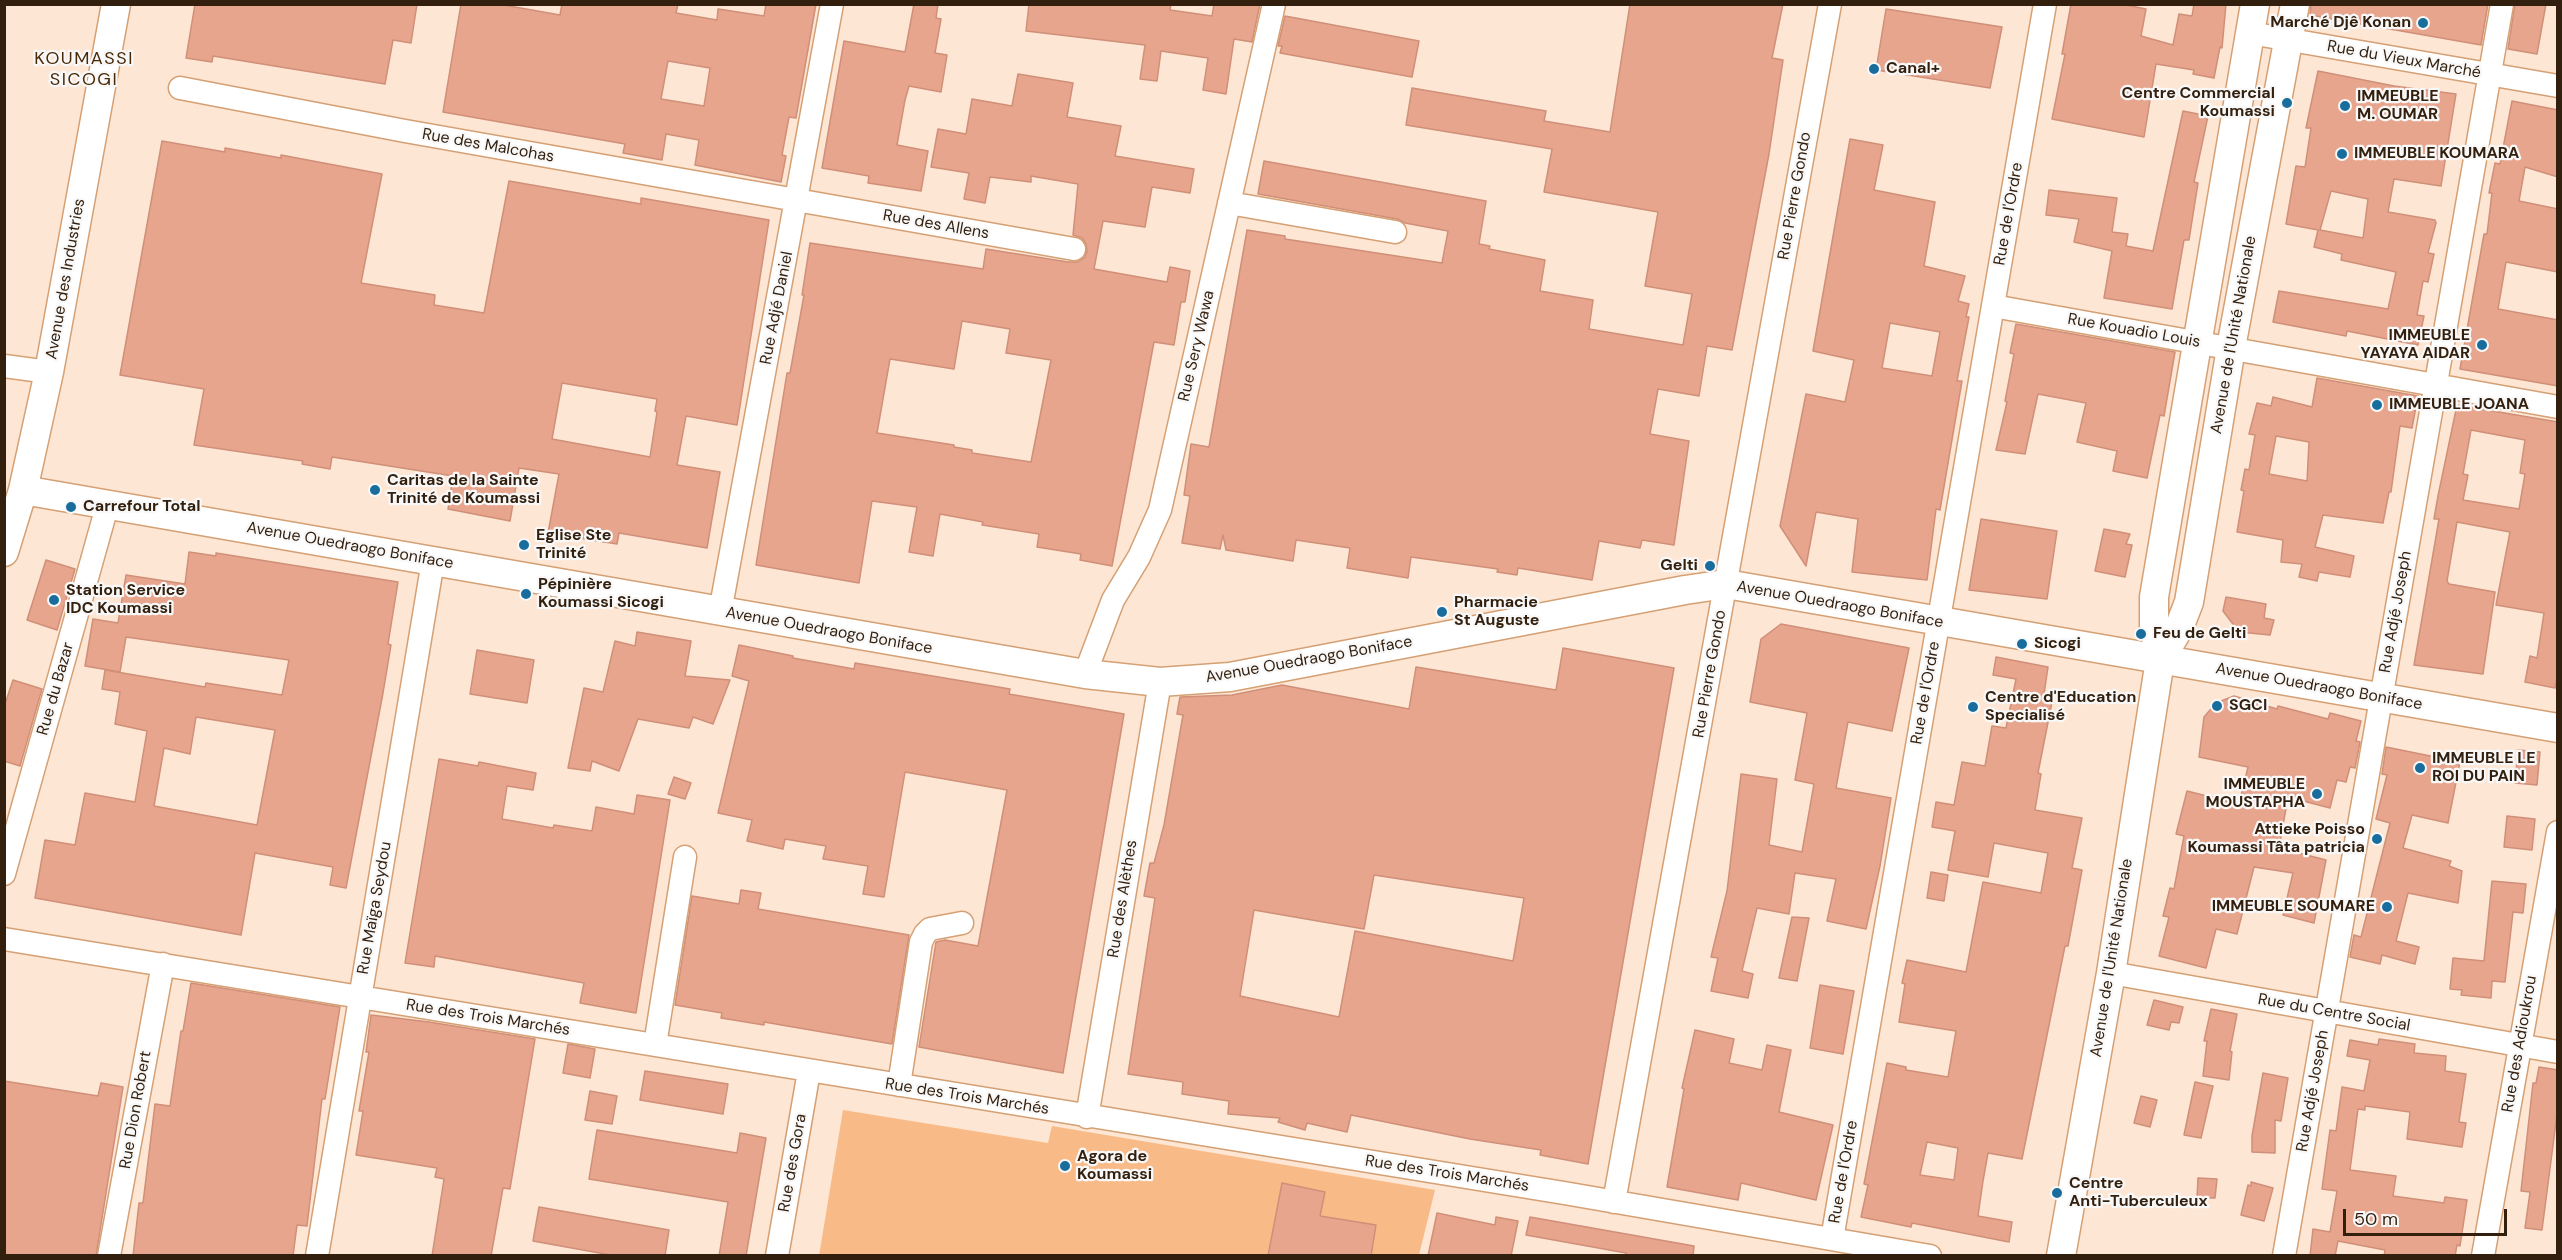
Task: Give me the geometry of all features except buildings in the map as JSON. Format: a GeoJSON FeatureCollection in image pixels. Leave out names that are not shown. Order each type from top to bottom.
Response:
{"type":"FeatureCollection","features":[{"type":"Feature","properties":{"kind":"street","name":"Avenue des Industries"},"geometry":{"type":"LineString","coordinates":[[4,552],[23,490],[49,372],[116,4]]}},
{"type":"Feature","properties":{"kind":"street","name":"Rue Adjé Daniel"},"geometry":{"type":"LineString","coordinates":[[720,612],[832,4]]}},
{"type":"Feature","properties":{"kind":"street","name":"Rue Sery Wawa"},"geometry":{"type":"LineString","coordinates":[[1085,674],[1113,600],[1143,549],[1160,510],[1274,4]]}},
{"type":"Feature","properties":{"kind":"street","name":"Rue Pierre Gondo"},"geometry":{"type":"LineString","coordinates":[[1614,1202],[1830,4]]}},
{"type":"Feature","properties":{"kind":"street","name":"Rue de l'Ordre"},"geometry":{"type":"LineString","coordinates":[[1832,1239],[2045,4]]}},
{"type":"Feature","properties":{"kind":"street","name":"Avenue de l'Unité Nationale"},"geometry":{"type":"LineString","coordinates":[[2061,1256],[2111,973],[2160,660],[2154,625],[2154,597],[2255,4]]}},
{"type":"Feature","properties":{"kind":"street","name":"Avenue de l'Unité Nationale"},"geometry":{"type":"LineString","coordinates":[[2160,660],[2179,628],[2189,602],[2230,349],[2295,4]]}},
{"type":"Feature","properties":{"kind":"street","name":"Rue Adjé Joseph"},"geometry":{"type":"LineString","coordinates":[[2284,1256],[2502,4]]}},
{"type":"Feature","properties":{"kind":"street","name":"Rue du Vieux Marché"},"geometry":{"type":"LineString","coordinates":[[2250,33],[2558,86]]}},
{"type":"Feature","properties":{"kind":"street","name":"Rue des Malcohas"},"geometry":{"type":"LineString","coordinates":[[180,88],[797,201]]}},
{"type":"Feature","properties":{"kind":"street","name":"Rue des Allens"},"geometry":{"type":"LineString","coordinates":[[797,201],[1074,249]]}},
{"type":"Feature","properties":{"kind":"street"},"geometry":{"type":"LineString","coordinates":[[1229,203],[1395,232]]}},
{"type":"Feature","properties":{"kind":"street","name":"Rue Kouadio Louis"},"geometry":{"type":"LineString","coordinates":[[1993,306],[2558,407]]}},
{"type":"Feature","properties":{"kind":"street"},"geometry":{"type":"LineString","coordinates":[[4,366],[49,372]]}},
{"type":"Feature","properties":{"kind":"street","name":"Avenue Ouedraogo Boniface"},"geometry":{"type":"LineString","coordinates":[[23,490],[1085,674],[1160,682],[1230,677],[1726,584],[2558,728]]}},
{"type":"Feature","properties":{"kind":"street","name":"Rue du Bazar"},"geometry":{"type":"LineString","coordinates":[[4,874],[108,503]]}},
{"type":"Feature","properties":{"kind":"street","name":"Rue Maïga Seydou"},"geometry":{"type":"LineString","coordinates":[[317,1256],[433,561]]}},
{"type":"Feature","properties":{"kind":"street","name":"Rue des Alèthes"},"geometry":{"type":"LineString","coordinates":[[1087,1116],[1160,682]]}},
{"type":"Feature","properties":{"kind":"street","name":"Rue des Adioukrou"},"geometry":{"type":"LineString","coordinates":[[2483,1256],[2558,832]]}},
{"type":"Feature","properties":{"kind":"street"},"geometry":{"type":"LineString","coordinates":[[655,1045],[685,857]]}},
{"type":"Feature","properties":{"kind":"street"},"geometry":{"type":"LineString","coordinates":[[899,1085],[921,942],[930,929],[962,923]]}},
{"type":"Feature","properties":{"kind":"street","name":"Rue des Trois Marchés"},"geometry":{"type":"LineString","coordinates":[[4,939],[1614,1202],[1930,1256]]}},
{"type":"Feature","properties":{"kind":"street","name":"Rue Dion Robert"},"geometry":{"type":"LineString","coordinates":[[109,1256],[163,964]]}},
{"type":"Feature","properties":{"kind":"street","name":"Rue du Centre Social"},"geometry":{"type":"LineString","coordinates":[[2111,973],[2558,1052]]}},
{"type":"Feature","properties":{"kind":"street","name":"Rue des Gora"},"geometry":{"type":"LineString","coordinates":[[777,1256],[809,1071]]}},
{"type":"Feature","properties":{"kind":"shaded area","name":"Agora de Koumassi"},"geometry":{"type":"Polygon","coordinates":[[[843,1110],[1048,1143],[1052,1126],[1435,1190],[1419,1255],[819,1256],[843,1110]]]}},
{"type":"Feature","properties":{"kind":"place","name":"Marché Djê Konan"},"geometry":{"type":"Point","coordinates":[2423,23]}},
{"type":"Feature","properties":{"kind":"place","name":"Canal+"},"geometry":{"type":"Point","coordinates":[1874,69]}},
{"type":"Feature","properties":{"kind":"place","name":"Centre Commercial Koumassi"},"geometry":{"type":"Point","coordinates":[2287,103]}},
{"type":"Feature","properties":{"kind":"place","name":"IMMEUBLE M. OUMAR"},"geometry":{"type":"Point","coordinates":[2345,106]}},
{"type":"Feature","properties":{"kind":"place","name":"IMMEUBLE KOUMARA"},"geometry":{"type":"Point","coordinates":[2342,154]}},
{"type":"Feature","properties":{"kind":"place","name":"IMMEUBLE YAYAYA AIDAR"},"geometry":{"type":"Point","coordinates":[2482,345]}},
{"type":"Feature","properties":{"kind":"place","name":"IMMEUBLE JOANA"},"geometry":{"type":"Point","coordinates":[2377,405]}},
{"type":"Feature","properties":{"kind":"place","name":"Caritas de la Sainte Trinité de Koumassi"},"geometry":{"type":"Point","coordinates":[375,490]}},
{"type":"Feature","properties":{"kind":"place","name":"Carrefour Total"},"geometry":{"type":"Point","coordinates":[71,507]}},
{"type":"Feature","properties":{"kind":"place","name":"Eglise Ste Trinité"},"geometry":{"type":"Point","coordinates":[524,545]}},
{"type":"Feature","properties":{"kind":"place","name":"Gelti"},"geometry":{"type":"Point","coordinates":[1710,566]}},
{"type":"Feature","properties":{"kind":"place","name":"Pépinière Koumassi Sicogi"},"geometry":{"type":"Point","coordinates":[526,594]}},
{"type":"Feature","properties":{"kind":"place","name":"Station Service IDC Koumassi"},"geometry":{"type":"Point","coordinates":[54,600]}},
{"type":"Feature","properties":{"kind":"place","name":"Pharmacie St Auguste"},"geometry":{"type":"Point","coordinates":[1442,612]}},
{"type":"Feature","properties":{"kind":"place","name":"Feu de Gelti"},"geometry":{"type":"Point","coordinates":[2141,634]}},
{"type":"Feature","properties":{"kind":"place","name":"Sicogi"},"geometry":{"type":"Point","coordinates":[2022,644]}},
{"type":"Feature","properties":{"kind":"place","name":"SGCI"},"geometry":{"type":"Point","coordinates":[2217,706]}},
{"type":"Feature","properties":{"kind":"place","name":"Centre d'Education Specialisé"},"geometry":{"type":"Point","coordinates":[1973,707]}},
{"type":"Feature","properties":{"kind":"place","name":"IMMEUBLE LE ROI DU PAIN"},"geometry":{"type":"Point","coordinates":[2420,768]}},
{"type":"Feature","properties":{"kind":"place","name":"IMMEUBLE MOUSTAPHA"},"geometry":{"type":"Point","coordinates":[2317,794]}},
{"type":"Feature","properties":{"kind":"place","name":"Attieke Poisso Koumassi Tâta patricia"},"geometry":{"type":"Point","coordinates":[2377,839]}},
{"type":"Feature","properties":{"kind":"place","name":"IMMEUBLE SOUMARE"},"geometry":{"type":"Point","coordinates":[2387,907]}},
{"type":"Feature","properties":{"kind":"place","name":"Agora de Koumassi"},"geometry":{"type":"Point","coordinates":[1065,1166]}},
{"type":"Feature","properties":{"kind":"place","name":"Centre Anti-Tuberculeux"},"geometry":{"type":"Point","coordinates":[2057,1193]}},
{"type":"Feature","properties":{"kind":"district","name":"KOUMASSI SICOGI"},"geometry":{"type":"Point","coordinates":[84,69]}}]}
